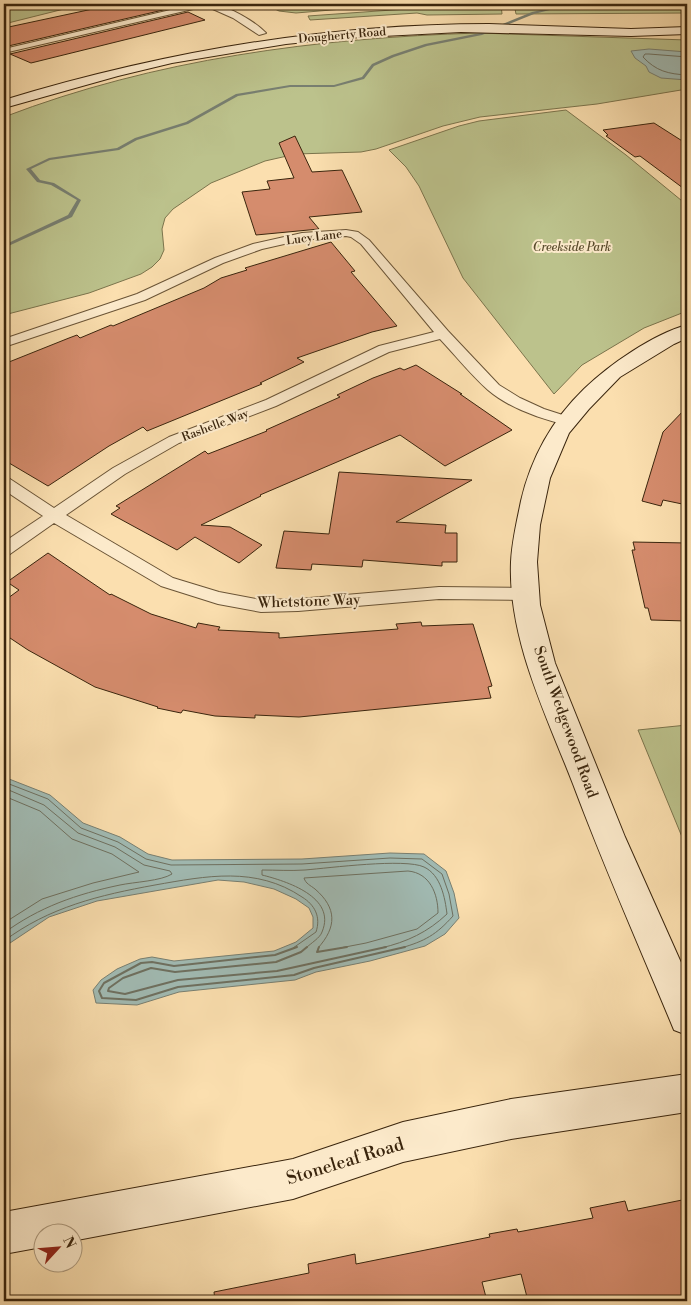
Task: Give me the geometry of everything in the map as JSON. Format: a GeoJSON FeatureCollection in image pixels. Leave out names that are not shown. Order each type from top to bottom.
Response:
{"type":"FeatureCollection","features":[{"type":"Feature","properties":{"kind":"main road","name":"Dougherty Road"},"geometry":{"type":"LineString","coordinates":[[48,78],[144,53],[262,34],[405,21],[608,20]]}},
{"type":"Feature","properties":{"kind":"main road"},"geometry":{"type":"LineString","coordinates":[[634,20],[687,20]]}},
{"type":"Feature","properties":{"kind":"main road","name":"Dougherty Road"},"geometry":{"type":"LineString","coordinates":[[4,104],[108,73],[215,50],[316,37],[386,31],[469,28],[687,30]]}},
{"type":"Feature","properties":{"kind":"main road","name":"South Wedgewood Road"},"geometry":{"type":"LineString","coordinates":[[687,332],[667,340],[613,373],[581,404],[559,432],[538,478],[528,525],[524,562],[525,594],[541,663],[609,837],[687,1017]]}},
{"type":"Feature","properties":{"kind":"main road","name":"Stoneleaf Road"},"geometry":{"type":"LineString","coordinates":[[4,1233],[293,1178],[403,1142],[511,1119],[687,1093]]}},
{"type":"Feature","properties":{"kind":"street"},"geometry":{"type":"LineString","coordinates":[[5,50],[206,4],[223,9],[246,21],[262,34]]}},
{"type":"Feature","properties":{"kind":"street","name":"Lucy Lane"},"geometry":{"type":"LineString","coordinates":[[4,343],[45,327],[138,298],[169,286],[231,255],[287,240],[338,233],[354,234],[365,242],[443,334],[494,388],[531,408],[567,421]]}},
{"type":"Feature","properties":{"kind":"street","name":"Rashelle Way"},"geometry":{"type":"LineString","coordinates":[[4,550],[120,471],[174,440],[271,403],[384,349],[443,334]]}},
{"type":"Feature","properties":{"kind":"street","name":"Whetstone Way"},"geometry":{"type":"LineString","coordinates":[[4,483],[75,529],[167,582],[218,598],[261,606],[298,605],[439,593],[525,594]]}},
{"type":"Feature","properties":{"kind":"green space"},"geometry":{"type":"Polygon","coordinates":[[[4,4],[84,4],[4,24],[4,4]]]}},
{"type":"Feature","properties":{"kind":"green space"},"geometry":{"type":"Polygon","coordinates":[[[265,4],[401,4],[296,13],[279,11],[265,4]]]}},
{"type":"Feature","properties":{"kind":"green space"},"geometry":{"type":"Polygon","coordinates":[[[423,4],[501,4],[502,14],[427,15],[417,13],[310,20],[308,16],[406,9],[423,4]]]}},
{"type":"Feature","properties":{"kind":"green space"},"geometry":{"type":"Polygon","coordinates":[[[514,4],[683,4],[687,6],[687,13],[516,14],[514,4]]]}},
{"type":"Feature","properties":{"kind":"green space"},"geometry":{"type":"Polygon","coordinates":[[[478,33],[687,40],[687,89],[597,104],[480,117],[443,126],[376,149],[361,152],[296,154],[265,161],[211,183],[173,209],[165,218],[162,229],[164,250],[160,259],[141,274],[89,293],[4,315],[4,117],[61,97],[119,80],[237,55],[357,40],[478,33]]]}},
{"type":"Feature","properties":{"kind":"green space","name":"Creekside Park"},"geometry":{"type":"Polygon","coordinates":[[[566,110],[626,155],[687,205],[687,311],[644,328],[582,365],[554,394],[463,278],[419,186],[406,167],[389,150],[479,121],[566,110]]]}},
{"type":"Feature","properties":{"kind":"green space"},"geometry":{"type":"Polygon","coordinates":[[[687,725],[687,849],[638,730],[687,725]]]}},
{"type":"Feature","properties":{"kind":"water"},"geometry":{"type":"Polygon","coordinates":[[[649,49],[687,52],[687,80],[661,78],[649,72],[646,66],[635,58],[631,51],[649,49]]]}},
{"type":"Feature","properties":{"kind":"water"},"geometry":{"type":"Polygon","coordinates":[[[4,777],[50,795],[83,823],[120,837],[148,854],[172,860],[302,859],[390,853],[424,854],[446,871],[454,893],[459,918],[445,934],[425,946],[370,961],[316,972],[295,980],[179,992],[137,1005],[96,1003],[93,990],[101,980],[117,969],[140,959],[152,957],[174,961],[274,951],[296,942],[313,928],[313,917],[309,908],[296,899],[274,889],[244,882],[218,880],[97,901],[49,917],[4,947],[4,777]]]}},
{"type":"Feature","properties":{"kind":"building"},"geometry":{"type":"Polygon","coordinates":[[[116,4],[169,4],[176,7],[4,47],[4,28],[116,4]]]}},
{"type":"Feature","properties":{"kind":"building"},"geometry":{"type":"Polygon","coordinates":[[[188,12],[205,20],[31,63],[10,54],[188,12]]]}},
{"type":"Feature","properties":{"kind":"building"},"geometry":{"type":"Polygon","coordinates":[[[654,123],[687,144],[687,191],[640,156],[635,157],[606,136],[608,135],[603,130],[654,123]]]}},
{"type":"Feature","properties":{"kind":"building"},"geometry":{"type":"Polygon","coordinates":[[[295,136],[312,172],[342,170],[362,212],[309,217],[319,229],[256,235],[242,192],[270,189],[267,181],[294,178],[279,143],[295,136]]]}},
{"type":"Feature","properties":{"kind":"building"},"geometry":{"type":"Polygon","coordinates":[[[331,242],[355,271],[351,272],[397,326],[372,332],[297,358],[304,362],[260,383],[262,384],[147,431],[143,427],[109,446],[48,486],[4,460],[4,364],[77,335],[80,338],[111,325],[113,326],[204,288],[221,278],[247,270],[245,268],[331,242]]]}},
{"type":"Feature","properties":{"kind":"building"},"geometry":{"type":"Polygon","coordinates":[[[416,365],[462,394],[460,394],[512,430],[445,466],[400,435],[260,495],[201,525],[230,527],[262,545],[239,563],[195,537],[177,550],[111,514],[120,508],[116,506],[205,451],[208,454],[267,431],[340,397],[337,395],[373,378],[400,368],[404,370],[416,365]]]}},
{"type":"Feature","properties":{"kind":"building"},"geometry":{"type":"Polygon","coordinates":[[[687,407],[687,505],[663,500],[661,506],[642,501],[663,432],[687,407]]]}},
{"type":"Feature","properties":{"kind":"building"},"geometry":{"type":"Polygon","coordinates":[[[339,472],[472,480],[396,522],[446,525],[445,533],[457,533],[457,562],[442,562],[442,566],[363,560],[362,567],[312,564],[311,570],[276,568],[284,531],[329,534],[339,472]]]}},
{"type":"Feature","properties":{"kind":"building"},"geometry":{"type":"Polygon","coordinates":[[[633,542],[687,543],[687,621],[651,620],[648,608],[645,608],[632,550],[635,550],[633,542]]]}},
{"type":"Feature","properties":{"kind":"building"},"geometry":{"type":"Polygon","coordinates":[[[48,553],[110,595],[151,614],[196,628],[198,623],[220,627],[218,630],[279,633],[279,638],[398,629],[396,624],[421,622],[422,626],[473,624],[492,686],[488,687],[491,698],[299,717],[255,715],[255,718],[215,716],[183,710],[181,713],[157,708],[95,687],[28,650],[4,634],[4,601],[19,590],[7,582],[48,553]]]}},
{"type":"Feature","properties":{"kind":"building"},"geometry":{"type":"Polygon","coordinates":[[[687,1199],[687,1301],[528,1301],[521,1274],[482,1282],[487,1301],[215,1301],[214,1292],[309,1273],[308,1264],[355,1254],[356,1264],[490,1237],[489,1234],[517,1229],[518,1232],[593,1218],[590,1208],[625,1201],[628,1211],[687,1199]]]}},
{"type":"Feature","properties":{"kind":"waterway"},"geometry":{"type":"LineString","coordinates":[[4,247],[70,216],[79,200],[52,184],[39,181],[28,169],[49,159],[118,149],[136,139],[187,123],[237,95],[290,86],[334,86],[363,78],[373,65],[393,56],[426,45],[481,34],[533,13],[571,4]]}}]}
